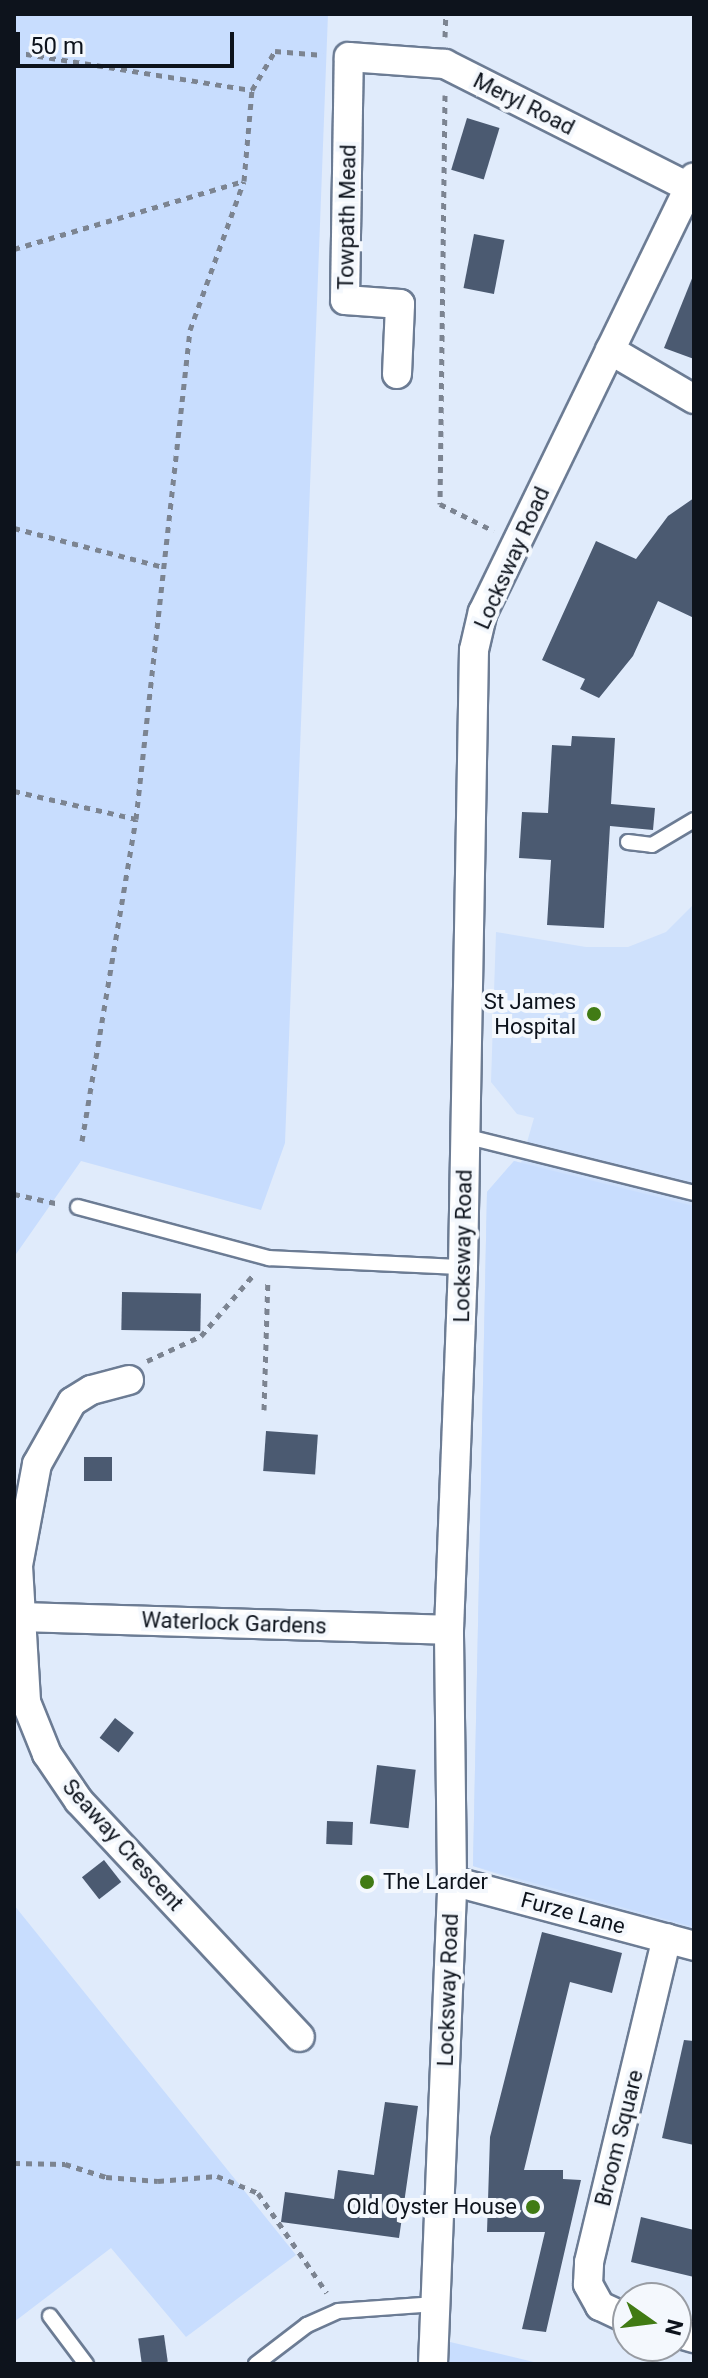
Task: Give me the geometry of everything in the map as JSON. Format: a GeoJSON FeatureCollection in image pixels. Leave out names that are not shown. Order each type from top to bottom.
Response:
{"type":"FeatureCollection","features":[{"type":"Feature","properties":{"kind":"street","name":"Meryl Road"},"geometry":{"type":"LineString","coordinates":[[349,57],[445,64],[691,182]]}},
{"type":"Feature","properties":{"kind":"street","name":"Towpath Mead"},"geometry":{"type":"LineString","coordinates":[[349,57],[345,300],[400,304],[397,374]]}},
{"type":"Feature","properties":{"kind":"street","name":"Locksway Road"},"geometry":{"type":"LineString","coordinates":[[433,2364],[452,1881],[449,1630],[463,1267],[474,650],[483,612],[691,182]]}},
{"type":"Feature","properties":{"kind":"street"},"geometry":{"type":"LineString","coordinates":[[610,350],[694,399]]}},
{"type":"Feature","properties":{"kind":"street","name":"Seaway Crescent"},"geometry":{"type":"LineString","coordinates":[[129,1380],[81,1395],[64,1412],[43,1449],[22,1529],[18,1617],[26,1702],[58,1773],[300,2037]]}},
{"type":"Feature","properties":{"kind":"street","name":"Waterlock Gardens"},"geometry":{"type":"LineString","coordinates":[[18,1617],[449,1630]]}},
{"type":"Feature","properties":{"kind":"street","name":"Furze Lane"},"geometry":{"type":"LineString","coordinates":[[452,1881],[680,1942]]}},
{"type":"Feature","properties":{"kind":"street","name":"Broom Square"},"geometry":{"type":"LineString","coordinates":[[612,2312],[600,2306],[588,2284],[589,2262],[680,1942]]}},
{"type":"Feature","properties":{"kind":"lane"},"geometry":{"type":"LineString","coordinates":[[628,842],[652,845],[694,820]]}},
{"type":"Feature","properties":{"kind":"lane"},"geometry":{"type":"LineString","coordinates":[[464,1136],[694,1193]]}},
{"type":"Feature","properties":{"kind":"lane"},"geometry":{"type":"LineString","coordinates":[[78,1207],[269,1258],[463,1267]]}},
{"type":"Feature","properties":{"kind":"lane"},"geometry":{"type":"LineString","coordinates":[[256,2364],[307,2325],[338,2311],[436,2304]]}},
{"type":"Feature","properties":{"kind":"lane"},"geometry":{"type":"LineString","coordinates":[[50,2316],[86,2364]]}},
{"type":"Feature","properties":{"kind":"path"},"geometry":{"type":"LineString","coordinates":[[446,14],[440,504],[517,542]]}},
{"type":"Feature","properties":{"kind":"path"},"geometry":{"type":"LineString","coordinates":[[82,1141],[136,819],[190,330],[244,181],[252,90],[275,51],[349,57]]}},
{"type":"Feature","properties":{"kind":"path"},"geometry":{"type":"LineString","coordinates":[[14,52],[252,90]]}},
{"type":"Feature","properties":{"kind":"path"},"geometry":{"type":"LineString","coordinates":[[14,249],[244,181]]}},
{"type":"Feature","properties":{"kind":"path"},"geometry":{"type":"LineString","coordinates":[[14,528],[165,567]]}},
{"type":"Feature","properties":{"kind":"path"},"geometry":{"type":"LineString","coordinates":[[14,791],[136,819]]}},
{"type":"Feature","properties":{"kind":"path"},"geometry":{"type":"LineString","coordinates":[[14,1194],[78,1207]]}},
{"type":"Feature","properties":{"kind":"path"},"geometry":{"type":"LineString","coordinates":[[129,1380],[145,1362],[201,1336],[269,1258]]}},
{"type":"Feature","properties":{"kind":"path"},"geometry":{"type":"LineString","coordinates":[[264,1410],[269,1258]]}},
{"type":"Feature","properties":{"kind":"path"},"geometry":{"type":"LineString","coordinates":[[14,2163],[65,2164],[106,2177],[158,2181],[217,2176],[258,2193],[338,2311]]}},
{"type":"Feature","properties":{"kind":"shaded area"},"geometry":{"type":"Polygon","coordinates":[[[14,14],[328,14],[285,1143],[261,1210],[81,1161],[14,1257],[14,14]]]}},
{"type":"Feature","properties":{"kind":"shaded area"},"geometry":{"type":"Polygon","coordinates":[[[694,904],[694,1939],[473,1866],[487,1192],[514,1161],[521,1163],[534,1118],[517,1114],[491,1082],[496,932],[586,947],[628,947],[666,932],[694,904]]]}},
{"type":"Feature","properties":{"kind":"shaded area"},"geometry":{"type":"Polygon","coordinates":[[[514,1161],[694,1206],[694,1927],[473,1866],[487,1192],[514,1161]]]}},
{"type":"Feature","properties":{"kind":"shaded area"},"geometry":{"type":"Polygon","coordinates":[[[14,1905],[296,2255],[186,2337],[111,2248],[14,2322],[14,1905]]]}},
{"type":"Feature","properties":{"kind":"shaded area"},"geometry":{"type":"Polygon","coordinates":[[[446,2341],[542,2364],[445,2364],[446,2341]]]}},
{"type":"Feature","properties":{"kind":"building"},"geometry":{"type":"Polygon","coordinates":[[[467,118],[500,128],[484,180],[451,170],[467,118]]]}},
{"type":"Feature","properties":{"kind":"building"},"geometry":{"type":"Polygon","coordinates":[[[474,234],[504,240],[494,294],[464,288],[474,234]]]}},
{"type":"Feature","properties":{"kind":"building"},"geometry":{"type":"Polygon","coordinates":[[[694,277],[694,359],[664,348],[694,277]]]}},
{"type":"Feature","properties":{"kind":"building"},"geometry":{"type":"Polygon","coordinates":[[[694,498],[694,618],[658,601],[633,656],[599,698],[580,689],[585,679],[542,660],[596,541],[636,559],[668,516],[694,498]]]}},
{"type":"Feature","properties":{"kind":"building"},"geometry":{"type":"Polygon","coordinates":[[[572,736],[615,738],[611,804],[655,808],[653,830],[610,826],[604,928],[547,925],[551,860],[519,858],[522,812],[548,813],[552,745],[571,746],[572,736]]]}},
{"type":"Feature","properties":{"kind":"building"},"geometry":{"type":"Polygon","coordinates":[[[122,1292],[201,1293],[200,1331],[121,1330],[122,1292]]]}},
{"type":"Feature","properties":{"kind":"building"},"geometry":{"type":"Polygon","coordinates":[[[266,1431],[318,1435],[315,1475],[263,1471],[266,1431]]]}},
{"type":"Feature","properties":{"kind":"building"},"geometry":{"type":"Polygon","coordinates":[[[84,1457],[112,1457],[112,1481],[84,1481],[84,1457]]]}},
{"type":"Feature","properties":{"kind":"building"},"geometry":{"type":"Polygon","coordinates":[[[115,1718],[134,1733],[119,1752],[100,1738],[115,1718]]]}},
{"type":"Feature","properties":{"kind":"building"},"geometry":{"type":"Polygon","coordinates":[[[377,1765],[416,1770],[409,1828],[370,1824],[377,1765]]]}},
{"type":"Feature","properties":{"kind":"building"},"geometry":{"type":"Polygon","coordinates":[[[327,1821],[353,1822],[352,1845],[326,1844],[327,1821]]]}},
{"type":"Feature","properties":{"kind":"building"},"geometry":{"type":"Polygon","coordinates":[[[104,1860],[121,1882],[99,1899],[82,1877],[104,1860]]]}},
{"type":"Feature","properties":{"kind":"building"},"geometry":{"type":"Polygon","coordinates":[[[542,1932],[622,1953],[612,1993],[570,1982],[524,2170],[563,2170],[563,2179],[581,2180],[546,2332],[522,2329],[545,2232],[487,2232],[490,2137],[542,1932]]]}},
{"type":"Feature","properties":{"kind":"building"},"geometry":{"type":"Polygon","coordinates":[[[684,2040],[694,2041],[694,2145],[662,2138],[684,2040]]]}},
{"type":"Feature","properties":{"kind":"building"},"geometry":{"type":"Polygon","coordinates":[[[385,2102],[418,2106],[399,2238],[281,2222],[285,2192],[334,2199],[338,2170],[374,2175],[385,2102]]]}},
{"type":"Feature","properties":{"kind":"building"},"geometry":{"type":"Polygon","coordinates":[[[641,2217],[694,2230],[694,2277],[631,2262],[641,2217]]]}},
{"type":"Feature","properties":{"kind":"building"},"geometry":{"type":"Polygon","coordinates":[[[164,2335],[168,2362],[142,2364],[138,2339],[164,2335]]]}},
{"type":"Feature","properties":{"kind":"place","name":"St James Hospital"},"geometry":{"type":"Point","coordinates":[594,1014]}},
{"type":"Feature","properties":{"kind":"place","name":"The Larder"},"geometry":{"type":"Point","coordinates":[367,1882]}},
{"type":"Feature","properties":{"kind":"place","name":"Old Oyster House"},"geometry":{"type":"Point","coordinates":[533,2207]}}]}
